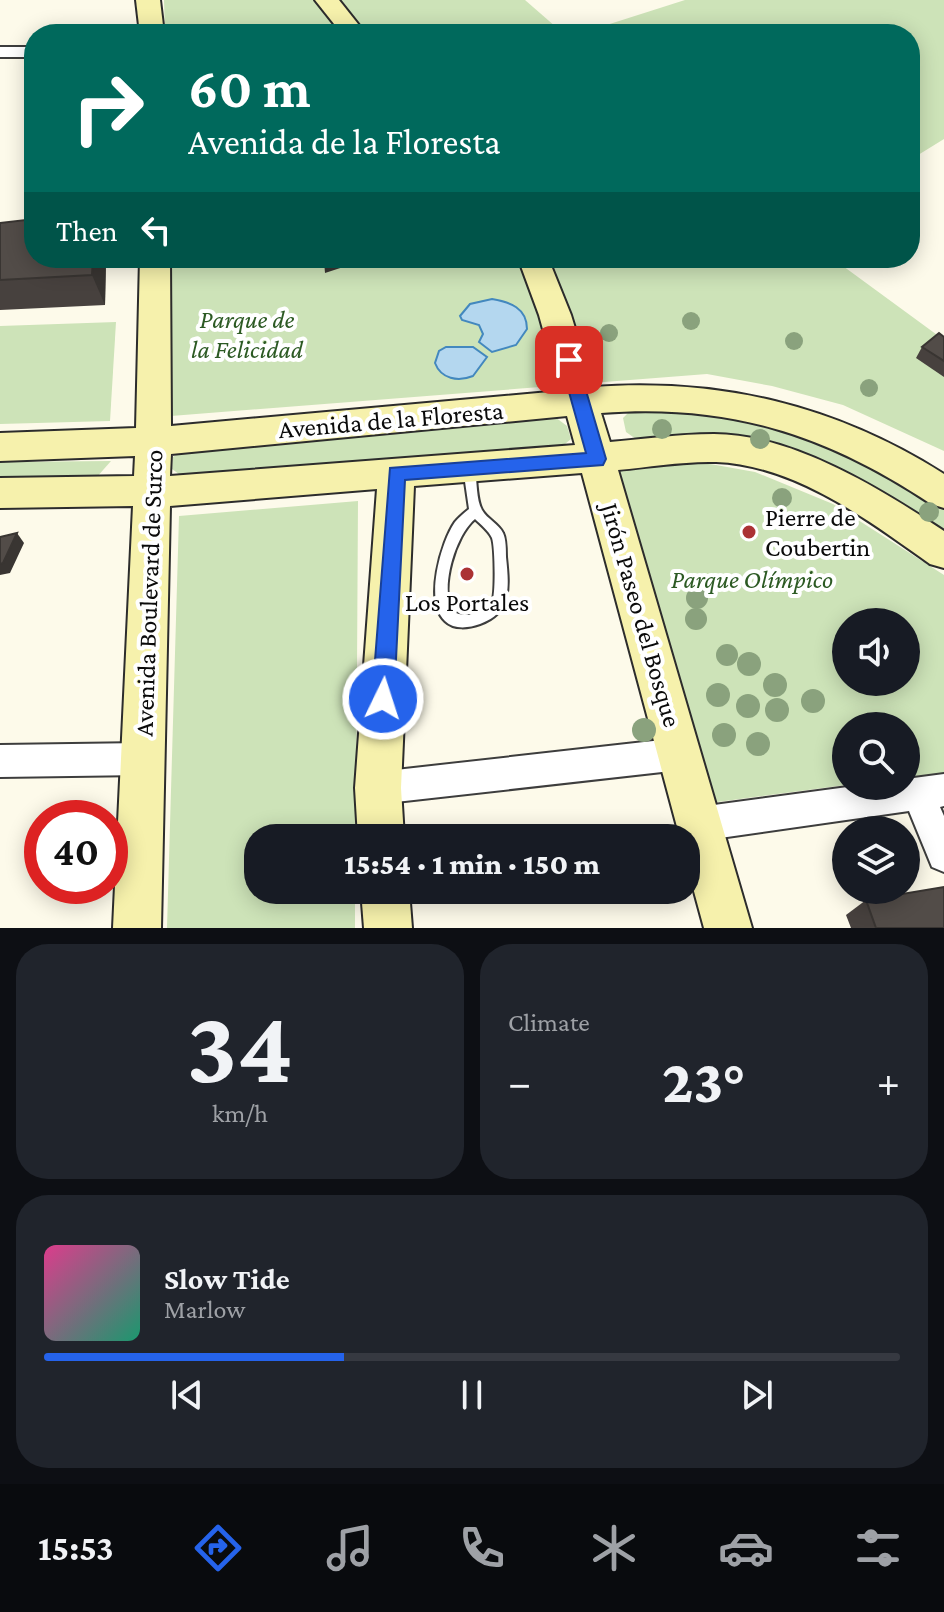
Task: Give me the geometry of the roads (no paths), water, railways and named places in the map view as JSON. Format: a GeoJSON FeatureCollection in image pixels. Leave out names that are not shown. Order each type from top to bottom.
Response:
{"type":"FeatureCollection","features":[{"type":"Feature","properties":{"kind":"street"},"geometry":{"type":"LineString","coordinates":[[148,0],[151,24]]}},
{"type":"Feature","properties":{"kind":"street"},"geometry":{"type":"LineString","coordinates":[[327,0],[346,24]]}},
{"type":"Feature","properties":{"kind":"street"},"geometry":{"type":"LineString","coordinates":[[0,52],[24,52]]}},
{"type":"Feature","properties":{"kind":"street","name":"Avenida Boulevard de Surco"},"geometry":{"type":"LineString","coordinates":[[137,928],[154,441],[155,268]]}},
{"type":"Feature","properties":{"kind":"street","name":"Jirón Paseo del Bosque"},"geometry":{"type":"LineString","coordinates":[[537,268],[555,315],[597,459],[699,824]]}},
{"type":"Feature","properties":{"kind":"street","name":"Avenida de la Floresta"},"geometry":{"type":"LineString","coordinates":[[0,447],[154,441],[642,399],[702,400],[780,414],[878,452],[944,493]]}},
{"type":"Feature","properties":{"kind":"street","name":"Avenida de la Floresta"},"geometry":{"type":"LineString","coordinates":[[0,493],[151,492],[716,448],[770,458],[840,488],[898,520],[944,552]]}},
{"type":"Feature","properties":{"kind":"street"},"geometry":{"type":"LineString","coordinates":[[380,824],[378,788],[396,473]]}},
{"type":"Feature","properties":{"kind":"street"},"geometry":{"type":"LineString","coordinates":[[378,788],[680,754]]}},
{"type":"Feature","properties":{"kind":"street"},"geometry":{"type":"LineString","coordinates":[[0,761],[143,759]]}},
{"type":"Feature","properties":{"kind":"street"},"geometry":{"type":"LineString","coordinates":[[699,824],[931,792],[944,855]]}},
{"type":"Feature","properties":{"kind":"street","name":"Jirón Paseo del Bosque"},"geometry":{"type":"LineString","coordinates":[[700,828],[728,928]]}},
{"type":"Feature","properties":{"kind":"street"},"geometry":{"type":"LineString","coordinates":[[386,904],[388,928]]}},
{"type":"Feature","properties":{"kind":"lane"},"geometry":{"type":"LineString","coordinates":[[469,468],[475,511],[498,535],[500,598],[494,610],[484,619],[459,621],[442,607],[444,575],[454,537],[462,522],[475,511]]}},
{"type":"Feature","properties":{"kind":"water"},"geometry":{"type":"Polygon","coordinates":[[[492,299],[521,311],[527,329],[516,345],[492,352],[479,342],[483,334],[479,325],[462,320],[460,316],[470,304],[492,299]]]}},
{"type":"Feature","properties":{"kind":"water"},"geometry":{"type":"Polygon","coordinates":[[[446,347],[473,347],[487,357],[473,376],[451,378],[441,373],[435,363],[439,351],[446,347]]]}},
{"type":"Feature","properties":{"kind":"place","name":"Pierre de Coubertin"},"geometry":{"type":"Point","coordinates":[749,532]}},
{"type":"Feature","properties":{"kind":"place","name":"Los Portales"},"geometry":{"type":"Point","coordinates":[467,574]}},
{"type":"Feature","properties":{"kind":"park label","name":"Parque de la Felicidad"},"geometry":{"type":"Point","coordinates":[247,334]}},
{"type":"Feature","properties":{"kind":"park label","name":"Parque Olímpico"},"geometry":{"type":"Point","coordinates":[752,579]}}]}
